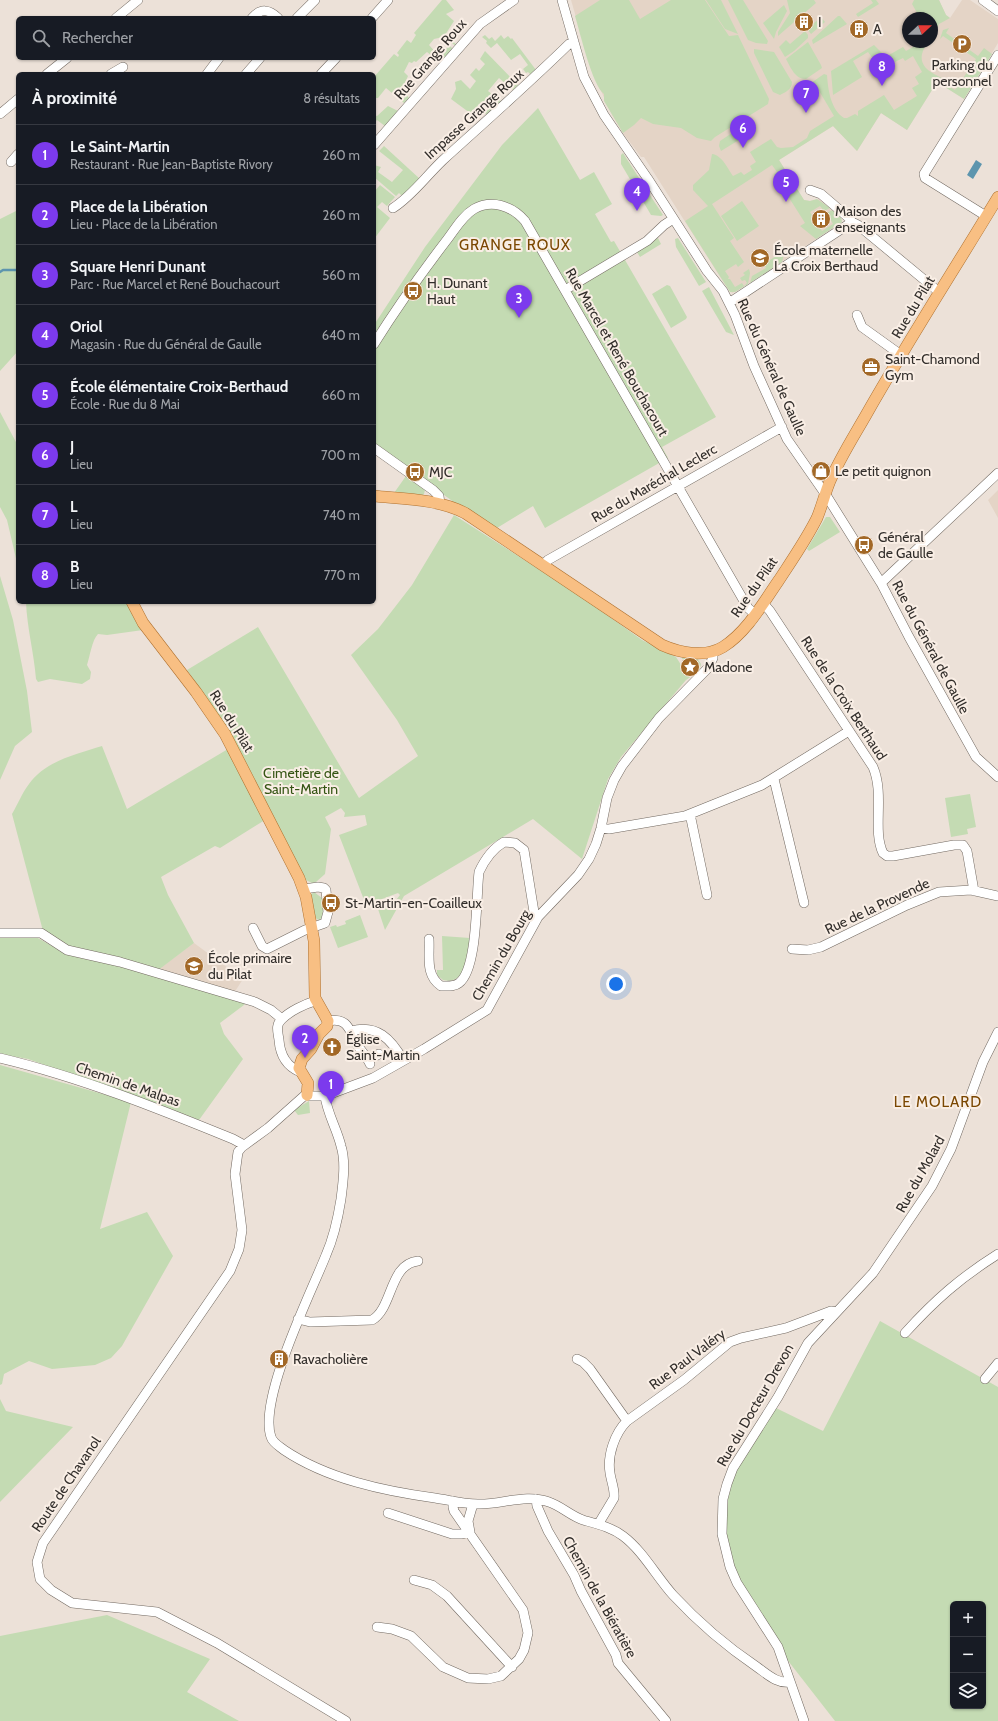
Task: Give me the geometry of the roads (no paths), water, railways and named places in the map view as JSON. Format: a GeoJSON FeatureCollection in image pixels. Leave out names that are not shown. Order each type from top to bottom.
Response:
{"type":"FeatureCollection","features":[{"type":"Feature","properties":{"kind":"main road","name":"Rue du Pilat"},"geometry":{"type":"LineString","coordinates":[[376,496],[440,504],[465,513],[662,645],[682,652],[703,653],[713,651],[732,640],[755,614],[810,531],[826,495],[830,481],[844,455],[938,292],[998,197]]}},
{"type":"Feature","properties":{"kind":"main road","name":"Rue du Pilat"},"geometry":{"type":"LineString","coordinates":[[133,604],[143,623],[196,692],[225,734],[288,853],[304,889],[312,928],[315,957],[315,1001]]}},
{"type":"Feature","properties":{"kind":"main road"},"geometry":{"type":"LineString","coordinates":[[307,1095],[308,1083],[306,1078],[300,1072],[299,1068],[302,1060],[312,1049],[319,1034],[327,1026],[328,1020],[315,1001]]}},
{"type":"Feature","properties":{"kind":"street"},"geometry":{"type":"LineString","coordinates":[[118,16],[138,0]]}},
{"type":"Feature","properties":{"kind":"street"},"geometry":{"type":"LineString","coordinates":[[299,16],[315,0]]}},
{"type":"Feature","properties":{"kind":"street"},"geometry":{"type":"LineString","coordinates":[[374,16],[388,0]]}},
{"type":"Feature","properties":{"kind":"street","name":"Rue Grange Roux"},"geometry":{"type":"LineString","coordinates":[[376,143],[480,24],[514,0]]}},
{"type":"Feature","properties":{"kind":"street","name":"Rue du Général de Gaulle"},"geometry":{"type":"LineString","coordinates":[[562,0],[584,77],[604,115],[707,271],[721,288],[729,303],[782,428],[796,453],[826,495],[881,583],[969,747],[982,765],[998,777]]}},
{"type":"Feature","properties":{"kind":"street"},"geometry":{"type":"LineString","coordinates":[[983,0],[998,11]]}},
{"type":"Feature","properties":{"kind":"street"},"geometry":{"type":"LineString","coordinates":[[254,16],[260,11],[264,10],[273,13],[276,16]]}},
{"type":"Feature","properties":{"kind":"street","name":"Impasse Grange Roux"},"geometry":{"type":"LineString","coordinates":[[393,208],[406,199],[437,166],[569,44],[574,42]]}},
{"type":"Feature","properties":{"kind":"street"},"geometry":{"type":"LineString","coordinates":[[986,216],[925,178],[924,174],[998,55]]}},
{"type":"Feature","properties":{"kind":"street"},"geometry":{"type":"LineString","coordinates":[[50,72],[64,60]]}},
{"type":"Feature","properties":{"kind":"street"},"geometry":{"type":"LineString","coordinates":[[209,72],[218,60]]}},
{"type":"Feature","properties":{"kind":"street"},"geometry":{"type":"LineString","coordinates":[[248,72],[258,60]]}},
{"type":"Feature","properties":{"kind":"street"},"geometry":{"type":"LineString","coordinates":[[323,72],[334,60]]}},
{"type":"Feature","properties":{"kind":"street"},"geometry":{"type":"LineString","coordinates":[[115,72],[123,67]]}},
{"type":"Feature","properties":{"kind":"street"},"geometry":{"type":"LineString","coordinates":[[0,114],[16,101]]}},
{"type":"Feature","properties":{"kind":"street"},"geometry":{"type":"LineString","coordinates":[[11,162],[16,156]]}},
{"type":"Feature","properties":{"kind":"street"},"geometry":{"type":"LineString","coordinates":[[810,190],[815,190],[821,194],[852,222],[858,225],[938,292]]}},
{"type":"Feature","properties":{"kind":"street","name":"Rue Marcel et René Bouchacourt"},"geometry":{"type":"LineString","coordinates":[[376,340],[422,272],[462,220],[474,209],[483,205],[502,205],[511,208],[519,214],[565,290],[748,608],[755,614]]}},
{"type":"Feature","properties":{"kind":"street"},"geometry":{"type":"LineString","coordinates":[[565,290],[647,241],[664,225],[673,219]]}},
{"type":"Feature","properties":{"kind":"street"},"geometry":{"type":"LineString","coordinates":[[729,303],[852,222]]}},
{"type":"Feature","properties":{"kind":"street"},"geometry":{"type":"LineString","coordinates":[[857,315],[862,327],[901,355]]}},
{"type":"Feature","properties":{"kind":"street","name":"Rue du Maréchal Leclerc"},"geometry":{"type":"LineString","coordinates":[[543,565],[548,560],[782,428]]}},
{"type":"Feature","properties":{"kind":"street"},"geometry":{"type":"LineString","coordinates":[[376,449],[433,490],[439,496],[440,504]]}},
{"type":"Feature","properties":{"kind":"street"},"geometry":{"type":"LineString","coordinates":[[881,583],[998,473]]}},
{"type":"Feature","properties":{"kind":"street","name":"Rue de la Croix Berthaud"},"geometry":{"type":"LineString","coordinates":[[763,603],[770,611],[873,767],[876,774],[880,805],[879,838],[883,854],[893,856],[954,845],[963,845],[967,851],[974,891]]}},
{"type":"Feature","properties":{"kind":"street","name":"Chemin du Bourg"},"geometry":{"type":"LineString","coordinates":[[307,1095],[326,1096],[373,1078],[488,1010],[538,917],[582,869],[594,849],[601,828],[606,798],[622,766],[659,718],[708,668],[713,658],[713,651]]}},
{"type":"Feature","properties":{"kind":"street"},"geometry":{"type":"LineString","coordinates":[[601,828],[609,829],[654,822],[690,814],[774,779],[849,731]]}},
{"type":"Feature","properties":{"kind":"street"},"geometry":{"type":"LineString","coordinates":[[774,779],[804,903]]}},
{"type":"Feature","properties":{"kind":"street"},"geometry":{"type":"LineString","coordinates":[[690,814],[707,896]]}},
{"type":"Feature","properties":{"kind":"street"},"geometry":{"type":"LineString","coordinates":[[430,939],[430,969],[432,978],[441,986],[454,986],[460,982],[465,975],[472,956],[480,872],[488,856],[504,842],[515,843],[524,850],[534,912],[538,917]]}},
{"type":"Feature","properties":{"kind":"street"},"geometry":{"type":"LineString","coordinates":[[253,928],[262,946],[267,949],[312,928],[322,925],[328,918],[327,894],[324,888],[304,889]]}},
{"type":"Feature","properties":{"kind":"street","name":"Rue de la Provende"},"geometry":{"type":"LineString","coordinates":[[792,949],[808,950],[821,947],[907,905],[939,892],[974,891],[998,896]]}},
{"type":"Feature","properties":{"kind":"street"},"geometry":{"type":"LineString","coordinates":[[0,933],[41,933],[67,950],[120,962],[255,1002],[271,1010],[282,1019]]}},
{"type":"Feature","properties":{"kind":"street"},"geometry":{"type":"LineString","coordinates":[[300,1072],[289,1065],[280,1050],[277,1028],[282,1019],[315,1001]]}},
{"type":"Feature","properties":{"kind":"street"},"geometry":{"type":"LineString","coordinates":[[328,1020],[335,1019],[341,1021],[349,1027],[358,1046],[369,1062],[379,1054]]}},
{"type":"Feature","properties":{"kind":"street"},"geometry":{"type":"LineString","coordinates":[[351,1031],[376,1031],[384,1035],[395,1047],[403,1060]]}},
{"type":"Feature","properties":{"kind":"street","name":"Rue du Molard"},"geometry":{"type":"LineString","coordinates":[[836,1312],[873,1273],[932,1186],[952,1149],[983,1062],[998,1032]]}},
{"type":"Feature","properties":{"kind":"street","name":"Chemin de Malpas"},"geometry":{"type":"LineString","coordinates":[[0,1058],[24,1064],[146,1103],[244,1145]]}},
{"type":"Feature","properties":{"kind":"street"},"geometry":{"type":"LineString","coordinates":[[244,1145],[268,1128],[307,1095]]}},
{"type":"Feature","properties":{"kind":"street"},"geometry":{"type":"LineString","coordinates":[[326,1096],[342,1149],[343,1159],[341,1197],[333,1234],[327,1253],[298,1319],[271,1402],[269,1426],[270,1435],[275,1443],[297,1458],[361,1484],[407,1494],[473,1504],[536,1499],[552,1503],[580,1518],[599,1523],[614,1530],[630,1542],[672,1593],[728,1647],[779,1681],[790,1682]]}},
{"type":"Feature","properties":{"kind":"street","name":"Route de Chavanol"},"geometry":{"type":"LineString","coordinates":[[244,1145],[238,1152],[236,1166],[241,1218],[240,1240],[236,1259],[220,1287],[43,1543],[38,1562],[40,1579],[51,1590],[72,1602],[158,1612],[217,1643],[346,1721]]}},
{"type":"Feature","properties":{"kind":"street"},"geometry":{"type":"LineString","coordinates":[[905,1333],[951,1287],[972,1270],[998,1254]]}},
{"type":"Feature","properties":{"kind":"street"},"geometry":{"type":"LineString","coordinates":[[298,1319],[310,1322],[372,1320],[379,1314],[404,1267],[412,1262],[418,1261]]}},
{"type":"Feature","properties":{"kind":"street","name":"Rue Paul Valéry"},"geometry":{"type":"LineString","coordinates":[[599,1523],[614,1498],[609,1459],[615,1439],[627,1421],[684,1380],[730,1342],[741,1338],[786,1328],[831,1312],[836,1312]]}},
{"type":"Feature","properties":{"kind":"street","name":"Rue du Docteur Drevon"},"geometry":{"type":"LineString","coordinates":[[804,1721],[778,1647],[737,1583],[730,1566],[722,1534],[723,1499],[733,1468],[778,1397],[802,1353],[817,1331],[836,1312]]}},
{"type":"Feature","properties":{"kind":"street"},"geometry":{"type":"LineString","coordinates":[[577,1359],[583,1362],[590,1369],[627,1421]]}},
{"type":"Feature","properties":{"kind":"street"},"geometry":{"type":"LineString","coordinates":[[985,1379],[998,1363]]}},
{"type":"Feature","properties":{"kind":"street","name":"Chemin de la Biératière"},"geometry":{"type":"LineString","coordinates":[[536,1499],[537,1506],[548,1531],[574,1575],[581,1591],[616,1655],[618,1663],[666,1721]]}},
{"type":"Feature","properties":{"kind":"street"},"geometry":{"type":"LineString","coordinates":[[377,1627],[392,1629],[411,1636],[443,1667],[460,1675],[479,1679],[488,1679],[501,1676],[512,1667],[524,1650],[528,1633],[526,1617],[520,1604],[454,1511],[452,1507],[453,1500]]}},
{"type":"Feature","properties":{"kind":"street"},"geometry":{"type":"LineString","coordinates":[[470,1532],[468,1521],[473,1504]]}},
{"type":"Feature","properties":{"kind":"street"},"geometry":{"type":"LineString","coordinates":[[388,1513],[452,1534],[470,1532]]}},
{"type":"Feature","properties":{"kind":"street"},"geometry":{"type":"LineString","coordinates":[[414,1580],[432,1585],[440,1590],[512,1667]]}},
{"type":"Feature","properties":{"kind":"water"},"geometry":{"type":"Polygon","coordinates":[[[976,160],[982,164],[973,179],[967,175],[976,160]]]}},
{"type":"Feature","properties":{"kind":"waterway"},"geometry":{"type":"LineString","coordinates":[[0,272],[3,270],[16,270]]}},
{"type":"Feature","properties":{"kind":"place","name":"I"},"geometry":{"type":"Point","coordinates":[804,22]}},
{"type":"Feature","properties":{"kind":"place","name":"A"},"geometry":{"type":"Point","coordinates":[859,29]}},
{"type":"Feature","properties":{"kind":"place","name":"Parking du personnel"},"geometry":{"type":"Point","coordinates":[962,44]}},
{"type":"Feature","properties":{"kind":"place","name":"B"},"geometry":{"type":"Point","coordinates":[882,86]}},
{"type":"Feature","properties":{"kind":"place","name":"L"},"geometry":{"type":"Point","coordinates":[806,113]}},
{"type":"Feature","properties":{"kind":"place","name":"J"},"geometry":{"type":"Point","coordinates":[743,148]}},
{"type":"Feature","properties":{"kind":"place","name":"École élémentaire Croix-Berthaud"},"geometry":{"type":"Point","coordinates":[786,202]}},
{"type":"Feature","properties":{"kind":"place","name":"Oriol"},"geometry":{"type":"Point","coordinates":[637,211]}},
{"type":"Feature","properties":{"kind":"place","name":"Maison des enseignants"},"geometry":{"type":"Point","coordinates":[821,219]}},
{"type":"Feature","properties":{"kind":"place","name":"École maternelle La Croix Berthaud"},"geometry":{"type":"Point","coordinates":[760,258]}},
{"type":"Feature","properties":{"kind":"place","name":"H. Dunant Haut"},"geometry":{"type":"Point","coordinates":[413,291]}},
{"type":"Feature","properties":{"kind":"place","name":"Square Henri Dunant"},"geometry":{"type":"Point","coordinates":[519,318]}},
{"type":"Feature","properties":{"kind":"place","name":"Saint-Chamond Gym"},"geometry":{"type":"Point","coordinates":[871,367]}},
{"type":"Feature","properties":{"kind":"place","name":"Le petit quignon"},"geometry":{"type":"Point","coordinates":[821,471]}},
{"type":"Feature","properties":{"kind":"place","name":"MJC"},"geometry":{"type":"Point","coordinates":[415,472]}},
{"type":"Feature","properties":{"kind":"place","name":"Général de Gaulle"},"geometry":{"type":"Point","coordinates":[864,545]}},
{"type":"Feature","properties":{"kind":"place","name":"Madone"},"geometry":{"type":"Point","coordinates":[690,667]}},
{"type":"Feature","properties":{"kind":"place","name":"St-Martin-en-Coailleux"},"geometry":{"type":"Point","coordinates":[331,903]}},
{"type":"Feature","properties":{"kind":"place","name":"École primaire du Pilat"},"geometry":{"type":"Point","coordinates":[194,966]}},
{"type":"Feature","properties":{"kind":"place","name":"Église Saint-Martin"},"geometry":{"type":"Point","coordinates":[332,1047]}},
{"type":"Feature","properties":{"kind":"place","name":"Place de la Libération"},"geometry":{"type":"Point","coordinates":[305,1058]}},
{"type":"Feature","properties":{"kind":"place","name":"Le Saint-Martin"},"geometry":{"type":"Point","coordinates":[331,1104]}},
{"type":"Feature","properties":{"kind":"place","name":"Ravacholière"},"geometry":{"type":"Point","coordinates":[279,1359]}},
{"type":"Feature","properties":{"kind":"district","name":"GRANGE ROUX"},"geometry":{"type":"Point","coordinates":[515,245]}},
{"type":"Feature","properties":{"kind":"district","name":"LE MOLARD"},"geometry":{"type":"Point","coordinates":[938,1102]}},
{"type":"Feature","properties":{"kind":"park label","name":"Cimetière de Saint-Martin"},"geometry":{"type":"Point","coordinates":[301,782]}}]}
